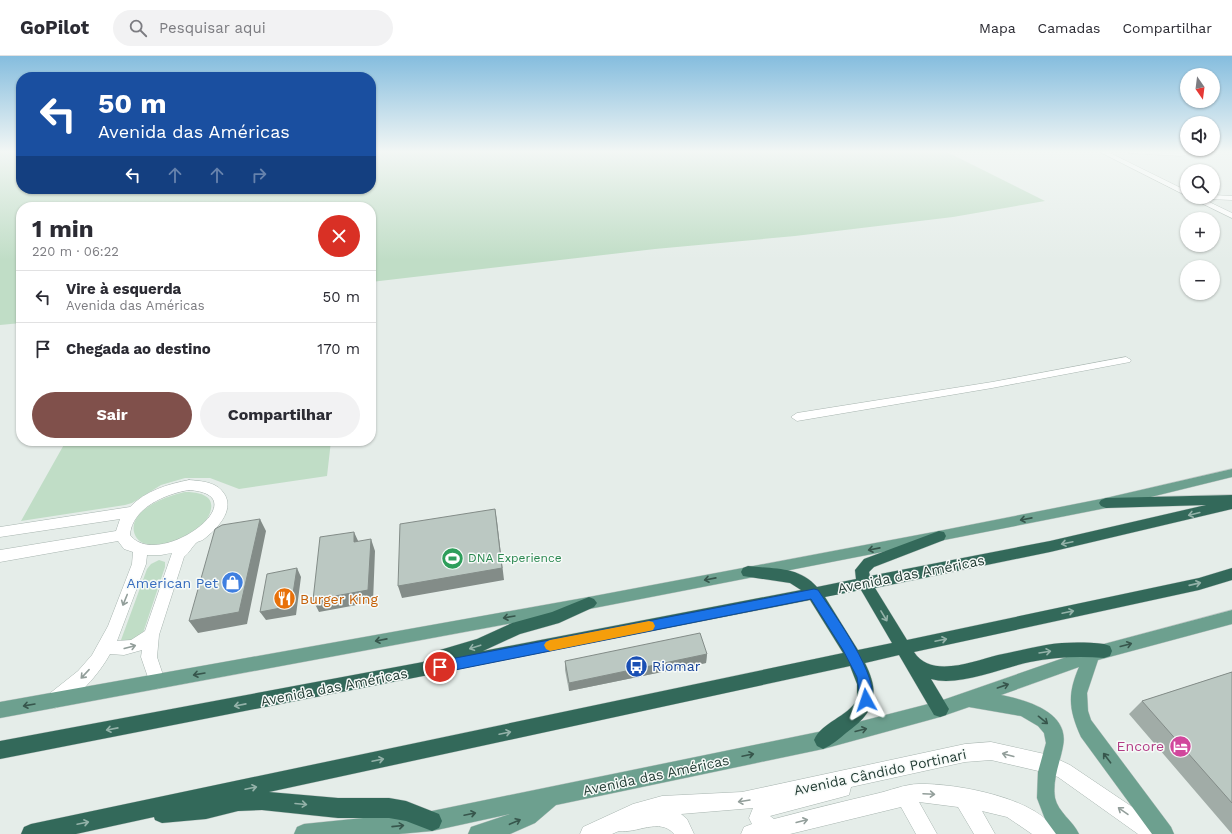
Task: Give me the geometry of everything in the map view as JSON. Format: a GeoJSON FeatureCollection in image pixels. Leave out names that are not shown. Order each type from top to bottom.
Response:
{"type":"FeatureCollection","features":[{"type":"Feature","properties":{"kind":"highway"},"geometry":{"type":"LineString","coordinates":[[1106,503],[1232,500]]}},
{"type":"Feature","properties":{"kind":"highway","name":"Avenida das Américas"},"geometry":{"type":"LineString","coordinates":[[0,750],[425,670],[865,584],[1137,528],[1232,504]]}},
{"type":"Feature","properties":{"kind":"highway"},"geometry":{"type":"LineString","coordinates":[[939,536],[869,563],[862,570],[865,584],[940,709]]}},
{"type":"Feature","properties":{"kind":"highway"},"geometry":{"type":"LineString","coordinates":[[748,572],[789,576],[804,582],[814,594],[854,658],[866,686],[866,700],[862,710],[823,740]]}},
{"type":"Feature","properties":{"kind":"highway"},"geometry":{"type":"LineString","coordinates":[[31,834],[1199,584],[1232,574]]}},
{"type":"Feature","properties":{"kind":"highway"},"geometry":{"type":"LineString","coordinates":[[425,670],[446,655],[480,645],[517,628],[554,618],[589,603]]}},
{"type":"Feature","properties":{"kind":"highway"},"geometry":{"type":"LineString","coordinates":[[912,663],[925,670],[947,674],[1062,649],[1083,648],[1098,653]]}},
{"type":"Feature","properties":{"kind":"highway"},"geometry":{"type":"LineString","coordinates":[[137,812],[183,812],[262,800],[338,808],[389,808],[406,811],[432,822]]}},
{"type":"Feature","properties":{"kind":"main road"},"geometry":{"type":"LineString","coordinates":[[0,710],[589,603],[939,536],[1106,503],[1232,473]]}},
{"type":"Feature","properties":{"kind":"main road","name":"Avenida das Américas"},"geometry":{"type":"LineString","coordinates":[[304,834],[432,822],[823,740],[940,709],[1098,653],[1232,617]]}},
{"type":"Feature","properties":{"kind":"main road"},"geometry":{"type":"LineString","coordinates":[[1098,653],[1078,694],[1078,711],[1087,731],[1164,834]]}},
{"type":"Feature","properties":{"kind":"main road"},"geometry":{"type":"LineString","coordinates":[[966,699],[1029,710],[1049,725],[1055,740],[1049,764],[1046,799],[1054,816],[1069,834]]}},
{"type":"Feature","properties":{"kind":"main road"},"geometry":{"type":"LineString","coordinates":[[478,834],[506,826],[528,816],[552,797]]}},
{"type":"Feature","properties":{"kind":"street"},"geometry":{"type":"LineString","coordinates":[[1220,197],[1232,198]]}},
{"type":"Feature","properties":{"kind":"street"},"geometry":{"type":"LineString","coordinates":[[1220,202],[1232,207]]}},
{"type":"Feature","properties":{"kind":"street"},"geometry":{"type":"LineString","coordinates":[[1207,204],[1232,216]]}},
{"type":"Feature","properties":{"kind":"street"},"geometry":{"type":"LineString","coordinates":[[797,417],[992,385],[1126,360]]}},
{"type":"Feature","properties":{"kind":"street"},"geometry":{"type":"LineString","coordinates":[[156,682],[149,657],[151,635],[178,554],[211,526],[219,515],[222,505],[220,496],[213,489],[189,485],[174,488],[144,502],[126,520],[123,535],[126,542],[131,547],[140,550],[152,552],[166,550],[194,539]]}},
{"type":"Feature","properties":{"kind":"street"},"geometry":{"type":"LineString","coordinates":[[0,532],[133,512]]}},
{"type":"Feature","properties":{"kind":"street"},"geometry":{"type":"LineString","coordinates":[[0,556],[123,535]]}},
{"type":"Feature","properties":{"kind":"street"},"geometry":{"type":"LineString","coordinates":[[55,700],[82,678],[98,660],[108,642],[139,564],[140,550]]}},
{"type":"Feature","properties":{"kind":"street"},"geometry":{"type":"LineString","coordinates":[[108,642],[113,648],[122,649],[138,645],[151,635]]}},
{"type":"Feature","properties":{"kind":"street","name":"Avenida Cândido Portinari"},"geometry":{"type":"LineString","coordinates":[[596,831],[633,814],[662,806],[742,801],[915,763],[965,753],[991,751],[1049,764],[1064,771],[1155,834]]}},
{"type":"Feature","properties":{"kind":"street"},"geometry":{"type":"LineString","coordinates":[[773,828],[764,824],[759,818],[761,811],[766,806],[870,780],[915,763]]}},
{"type":"Feature","properties":{"kind":"street"},"geometry":{"type":"LineString","coordinates":[[751,834],[918,793],[995,805],[1019,813],[1047,834]]}},
{"type":"Feature","properties":{"kind":"street"},"geometry":{"type":"LineString","coordinates":[[905,796],[927,834]]}},
{"type":"Feature","properties":{"kind":"street"},"geometry":{"type":"LineString","coordinates":[[964,799],[985,834]]}},
{"type":"Feature","properties":{"kind":"street"},"geometry":{"type":"LineString","coordinates":[[596,831],[657,817],[670,818],[678,823],[684,834]]}},
{"type":"Feature","properties":{"kind":"green space"},"geometry":{"type":"Polygon","coordinates":[[[0,187],[16,187],[16,194],[376,194],[376,187],[1018,187],[1045,201],[953,217],[795,236],[655,249],[376,281],[376,202],[16,202],[16,323],[0,325],[0,187]]]}},
{"type":"Feature","properties":{"kind":"green space"},"geometry":{"type":"Polygon","coordinates":[[[63,446],[330,446],[327,476],[239,489],[210,478],[185,478],[161,485],[132,503],[125,505],[21,521],[63,446]]]}},
{"type":"Feature","properties":{"kind":"green space"},"geometry":{"type":"Polygon","coordinates":[[[185,492],[199,493],[210,500],[211,509],[208,518],[202,526],[183,538],[162,544],[152,545],[143,543],[136,537],[134,532],[134,524],[138,516],[144,510],[152,504],[170,496],[185,492]]]}},
{"type":"Feature","properties":{"kind":"green space"},"geometry":{"type":"Polygon","coordinates":[[[159,560],[165,562],[165,567],[142,636],[123,644],[121,640],[147,569],[151,564],[159,560]]]}},
{"type":"Feature","properties":{"kind":"building","name":"DNA Experience"},"geometry":{"type":"Polygon","coordinates":[[[495,509],[502,568],[398,586],[400,524],[495,509]]]}},
{"type":"Feature","properties":{"kind":"building","name":"American Pet"},"geometry":{"type":"Polygon","coordinates":[[[260,519],[239,612],[189,621],[215,529],[222,525],[260,519]]]}},
{"type":"Feature","properties":{"kind":"building"},"geometry":{"type":"Polygon","coordinates":[[[354,532],[354,542],[371,539],[368,590],[313,600],[320,537],[354,532]]]}},
{"type":"Feature","properties":{"kind":"building"},"geometry":{"type":"Polygon","coordinates":[[[297,568],[291,606],[260,612],[267,574],[297,568]]]}},
{"type":"Feature","properties":{"kind":"building"},"geometry":{"type":"Polygon","coordinates":[[[700,633],[707,654],[569,683],[565,661],[700,633]]]}},
{"type":"Feature","properties":{"kind":"building"},"geometry":{"type":"Polygon","coordinates":[[[1232,672],[1232,803],[1142,701],[1232,672]]]}},
{"type":"Feature","properties":{"kind":"slow traffic"},"geometry":{"type":"LineString","coordinates":[[550,645],[649,626]]}},
{"type":"Feature","properties":{"kind":"place","name":"DNA Experience"},"geometry":{"type":"Point","coordinates":[452,558]}},
{"type":"Feature","properties":{"kind":"place","name":"American Pet"},"geometry":{"type":"Point","coordinates":[233,583]}},
{"type":"Feature","properties":{"kind":"place","name":"Burger King"},"geometry":{"type":"Point","coordinates":[284,599]}},
{"type":"Feature","properties":{"kind":"place","name":"Riomar"},"geometry":{"type":"Point","coordinates":[636,666]}},
{"type":"Feature","properties":{"kind":"place","name":"Encore"},"geometry":{"type":"Point","coordinates":[1180,746]}},
{"type":"Feature","properties":{"kind":"route"},"geometry":{"type":"LineString","coordinates":[[440,667],[814,594],[820,601],[848,647],[863,676],[867,692],[866,700]]}}]}
